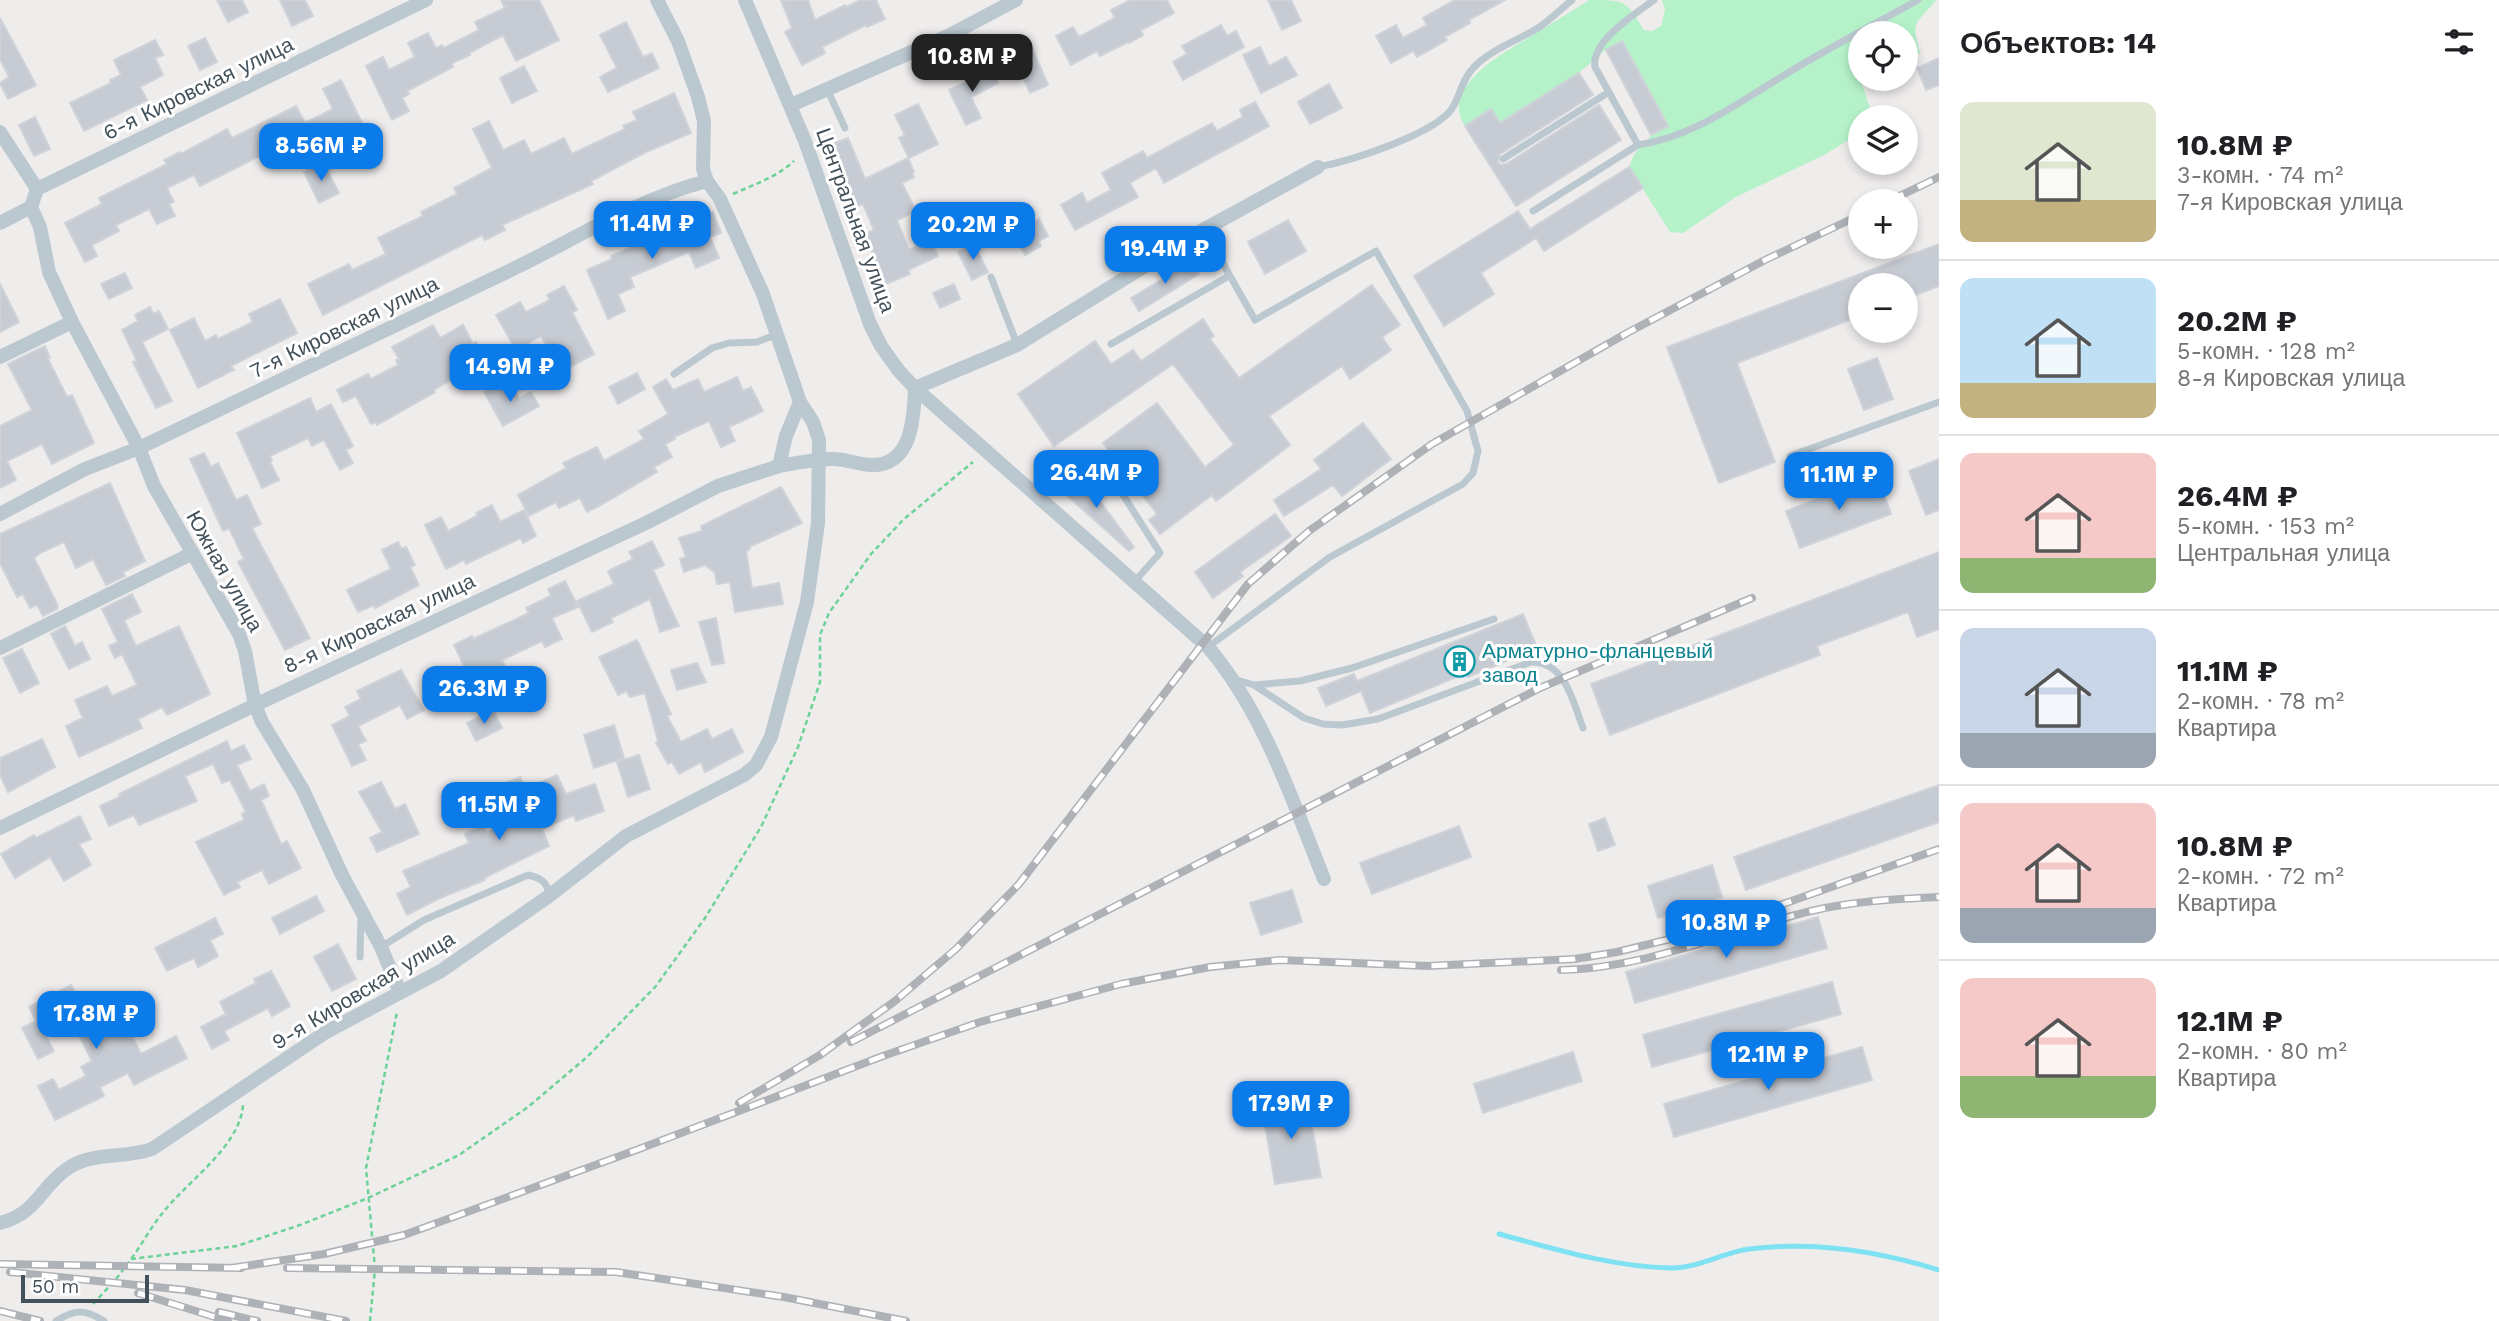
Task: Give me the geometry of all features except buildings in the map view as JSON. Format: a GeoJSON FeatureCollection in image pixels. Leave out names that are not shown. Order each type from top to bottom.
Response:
{"type":"FeatureCollection","features":[{"type":"Feature","properties":{"kind":"street","name":"6-я Кировская улица"},"geometry":{"type":"LineString","coordinates":[[37,189],[426,0]]}},
{"type":"Feature","properties":{"kind":"street"},"geometry":{"type":"LineString","coordinates":[[657,0],[678,41],[698,97],[704,121],[703,169],[707,181],[720,199],[763,294],[800,402],[817,430],[818,460]]}},
{"type":"Feature","properties":{"kind":"street","name":"Центральная улица"},"geometry":{"type":"LineString","coordinates":[[746,0],[791,105],[870,324],[881,346],[915,388],[1208,647],[1233,679],[1277,763],[1324,879]]}},
{"type":"Feature","properties":{"kind":"street"},"geometry":{"type":"LineString","coordinates":[[791,105],[948,36],[1016,0]]}},
{"type":"Feature","properties":{"kind":"street"},"geometry":{"type":"LineString","coordinates":[[0,132],[37,189],[31,207],[0,223]]}},
{"type":"Feature","properties":{"kind":"street"},"geometry":{"type":"LineString","coordinates":[[915,388],[1017,345],[1203,230],[1318,167]]}},
{"type":"Feature","properties":{"kind":"street","name":"7-я Кировская улица"},"geometry":{"type":"LineString","coordinates":[[0,514],[85,469],[139,448],[542,255],[648,200],[707,181]]}},
{"type":"Feature","properties":{"kind":"street","name":"Южная улица"},"geometry":{"type":"LineString","coordinates":[[31,207],[40,227],[49,272],[72,322],[139,448],[154,486],[239,634],[245,651],[255,705],[303,790],[342,875],[381,947],[400,992]]}},
{"type":"Feature","properties":{"kind":"street"},"geometry":{"type":"LineString","coordinates":[[0,356],[72,322]]}},
{"type":"Feature","properties":{"kind":"street","name":"8-я Кировская улица"},"geometry":{"type":"LineString","coordinates":[[0,828],[736,478],[779,466],[818,460],[886,464],[897,457],[906,446],[915,411],[915,388]]}},
{"type":"Feature","properties":{"kind":"street"},"geometry":{"type":"LineString","coordinates":[[779,466],[786,436],[800,402]]}},
{"type":"Feature","properties":{"kind":"street","name":"9-я Кировская улица"},"geometry":{"type":"LineString","coordinates":[[0,1223],[24,1212],[41,1198],[67,1168],[94,1158],[152,1149],[326,1032],[441,971],[549,897],[626,836],[744,775],[756,765],[771,737],[807,602],[818,523],[818,460]]}},
{"type":"Feature","properties":{"kind":"street"},"geometry":{"type":"LineString","coordinates":[[0,648],[193,553]]}},
{"type":"Feature","properties":{"kind":"lane"},"geometry":{"type":"LineString","coordinates":[[1318,167],[1343,163],[1374,152],[1443,118],[1453,107],[1458,91],[1475,66],[1542,26],[1572,0]]}},
{"type":"Feature","properties":{"kind":"lane"},"geometry":{"type":"LineString","coordinates":[[1638,145],[1595,67],[1594,59],[1598,48],[1642,4],[1654,0]]}},
{"type":"Feature","properties":{"kind":"lane"},"geometry":{"type":"LineString","coordinates":[[1533,211],[1638,145],[1658,142],[1709,120],[1918,0]]}},
{"type":"Feature","properties":{"kind":"lane"},"geometry":{"type":"LineString","coordinates":[[827,89],[845,128]]}},
{"type":"Feature","properties":{"kind":"lane"},"geometry":{"type":"LineString","coordinates":[[1503,159],[1609,92]]}},
{"type":"Feature","properties":{"kind":"lane"},"geometry":{"type":"LineString","coordinates":[[1203,230],[1255,320],[1376,251],[1467,411],[1478,451],[1473,472],[1463,484],[1330,557],[1208,647]]}},
{"type":"Feature","properties":{"kind":"lane"},"geometry":{"type":"LineString","coordinates":[[1111,344],[1229,275]]}},
{"type":"Feature","properties":{"kind":"lane"},"geometry":{"type":"LineString","coordinates":[[990,277],[1017,345]]}},
{"type":"Feature","properties":{"kind":"lane"},"geometry":{"type":"LineString","coordinates":[[674,374],[712,348],[729,343],[757,342],[778,334]]}},
{"type":"Feature","properties":{"kind":"lane"},"geometry":{"type":"LineString","coordinates":[[1790,456],[1939,402]]}},
{"type":"Feature","properties":{"kind":"lane"},"geometry":{"type":"LineString","coordinates":[[1097,454],[1160,553],[1133,582]]}},
{"type":"Feature","properties":{"kind":"lane"},"geometry":{"type":"LineString","coordinates":[[1254,685],[1300,681],[1352,668],[1494,618]]}},
{"type":"Feature","properties":{"kind":"lane"},"geometry":{"type":"LineString","coordinates":[[1233,679],[1254,685],[1304,718],[1323,724],[1342,725],[1378,719],[1531,662],[1542,662],[1553,667],[1562,678],[1583,728]]}},
{"type":"Feature","properties":{"kind":"lane"},"geometry":{"type":"LineString","coordinates":[[381,947],[424,920],[528,875],[540,878],[548,886],[549,897]]}},
{"type":"Feature","properties":{"kind":"lane"},"geometry":{"type":"LineString","coordinates":[[360,957],[361,910]]}},
{"type":"Feature","properties":{"kind":"lane"},"geometry":{"type":"LineString","coordinates":[[56,1321],[77,1311],[86,1312],[104,1321]]}},
{"type":"Feature","properties":{"kind":"path"},"geometry":{"type":"LineString","coordinates":[[720,199],[784,170],[795,160],[805,141]]}},
{"type":"Feature","properties":{"kind":"path"},"geometry":{"type":"LineString","coordinates":[[131,1259],[237,1245],[300,1225],[368,1198],[459,1155],[528,1107],[587,1057],[656,986],[705,918],[761,827],[799,747],[820,682],[820,635],[829,613],[871,554],[904,519],[966,470],[985,450]]}},
{"type":"Feature","properties":{"kind":"path"},"geometry":{"type":"LineString","coordinates":[[370,1321],[375,1269],[366,1168],[400,992]]}},
{"type":"Feature","properties":{"kind":"path"},"geometry":{"type":"LineString","coordinates":[[86,1312],[131,1259],[160,1215],[218,1156],[235,1134],[243,1109],[243,1088]]}},
{"type":"Feature","properties":{"kind":"green space"},"geometry":{"type":"Polygon","coordinates":[[[1589,0],[1611,0],[1624,4],[1644,30],[1652,31],[1661,26],[1665,10],[1662,0],[1936,0],[1918,22],[1848,21],[1848,91],[1864,91],[1869,105],[1848,105],[1848,140],[1824,155],[1736,197],[1683,233],[1670,232],[1629,167],[1644,142],[1667,126],[1622,41],[1606,49],[1579,73],[1500,123],[1465,126],[1459,111],[1461,97],[1468,84],[1508,50],[1589,0]]]}},
{"type":"Feature","properties":{"kind":"waterway"},"geometry":{"type":"LineString","coordinates":[[1499,1234],[1584,1256],[1649,1267],[1680,1268],[1749,1249],[1797,1246],[1869,1253],[1939,1270]]}},
{"type":"Feature","properties":{"kind":"railway"},"geometry":{"type":"LineString","coordinates":[[1914,189],[1939,177]]}},
{"type":"Feature","properties":{"kind":"railway"},"geometry":{"type":"LineString","coordinates":[[739,1103],[820,1055],[895,1001],[956,949],[1019,884],[1248,584],[1309,531],[1432,444],[1627,333],[1765,260],[1848,221]]}},
{"type":"Feature","properties":{"kind":"railway"},"geometry":{"type":"LineString","coordinates":[[851,1042],[1540,688],[1752,598]]}},
{"type":"Feature","properties":{"kind":"railway"},"geometry":{"type":"LineString","coordinates":[[232,1268],[324,1254],[404,1235],[980,1022],[1121,984],[1210,967],[1280,960],[1428,966],[1575,959],[1617,952],[1715,928],[1939,849]]}},
{"type":"Feature","properties":{"kind":"railway"},"geometry":{"type":"LineString","coordinates":[[1561,970],[1593,968],[1656,956],[1780,919],[1827,908],[1875,901],[1939,897]]}},
{"type":"Feature","properties":{"kind":"railway"},"geometry":{"type":"LineString","coordinates":[[0,1264],[241,1268]]}},
{"type":"Feature","properties":{"kind":"railway"},"geometry":{"type":"LineString","coordinates":[[287,1268],[616,1272],[784,1297],[906,1321]]}},
{"type":"Feature","properties":{"kind":"railway"},"geometry":{"type":"LineString","coordinates":[[10,1272],[185,1290],[346,1321]]}},
{"type":"Feature","properties":{"kind":"railway"},"geometry":{"type":"LineString","coordinates":[[138,1293],[228,1321]]}},
{"type":"Feature","properties":{"kind":"railway"},"geometry":{"type":"LineString","coordinates":[[0,1311],[40,1321]]}},
{"type":"Feature","properties":{"kind":"railway"},"geometry":{"type":"LineString","coordinates":[[219,1312],[257,1321]]}},
{"type":"Feature","properties":{"kind":"place","name":"Арматурно-фланцевый завод"},"geometry":{"type":"Point","coordinates":[1459,662]}}]}
